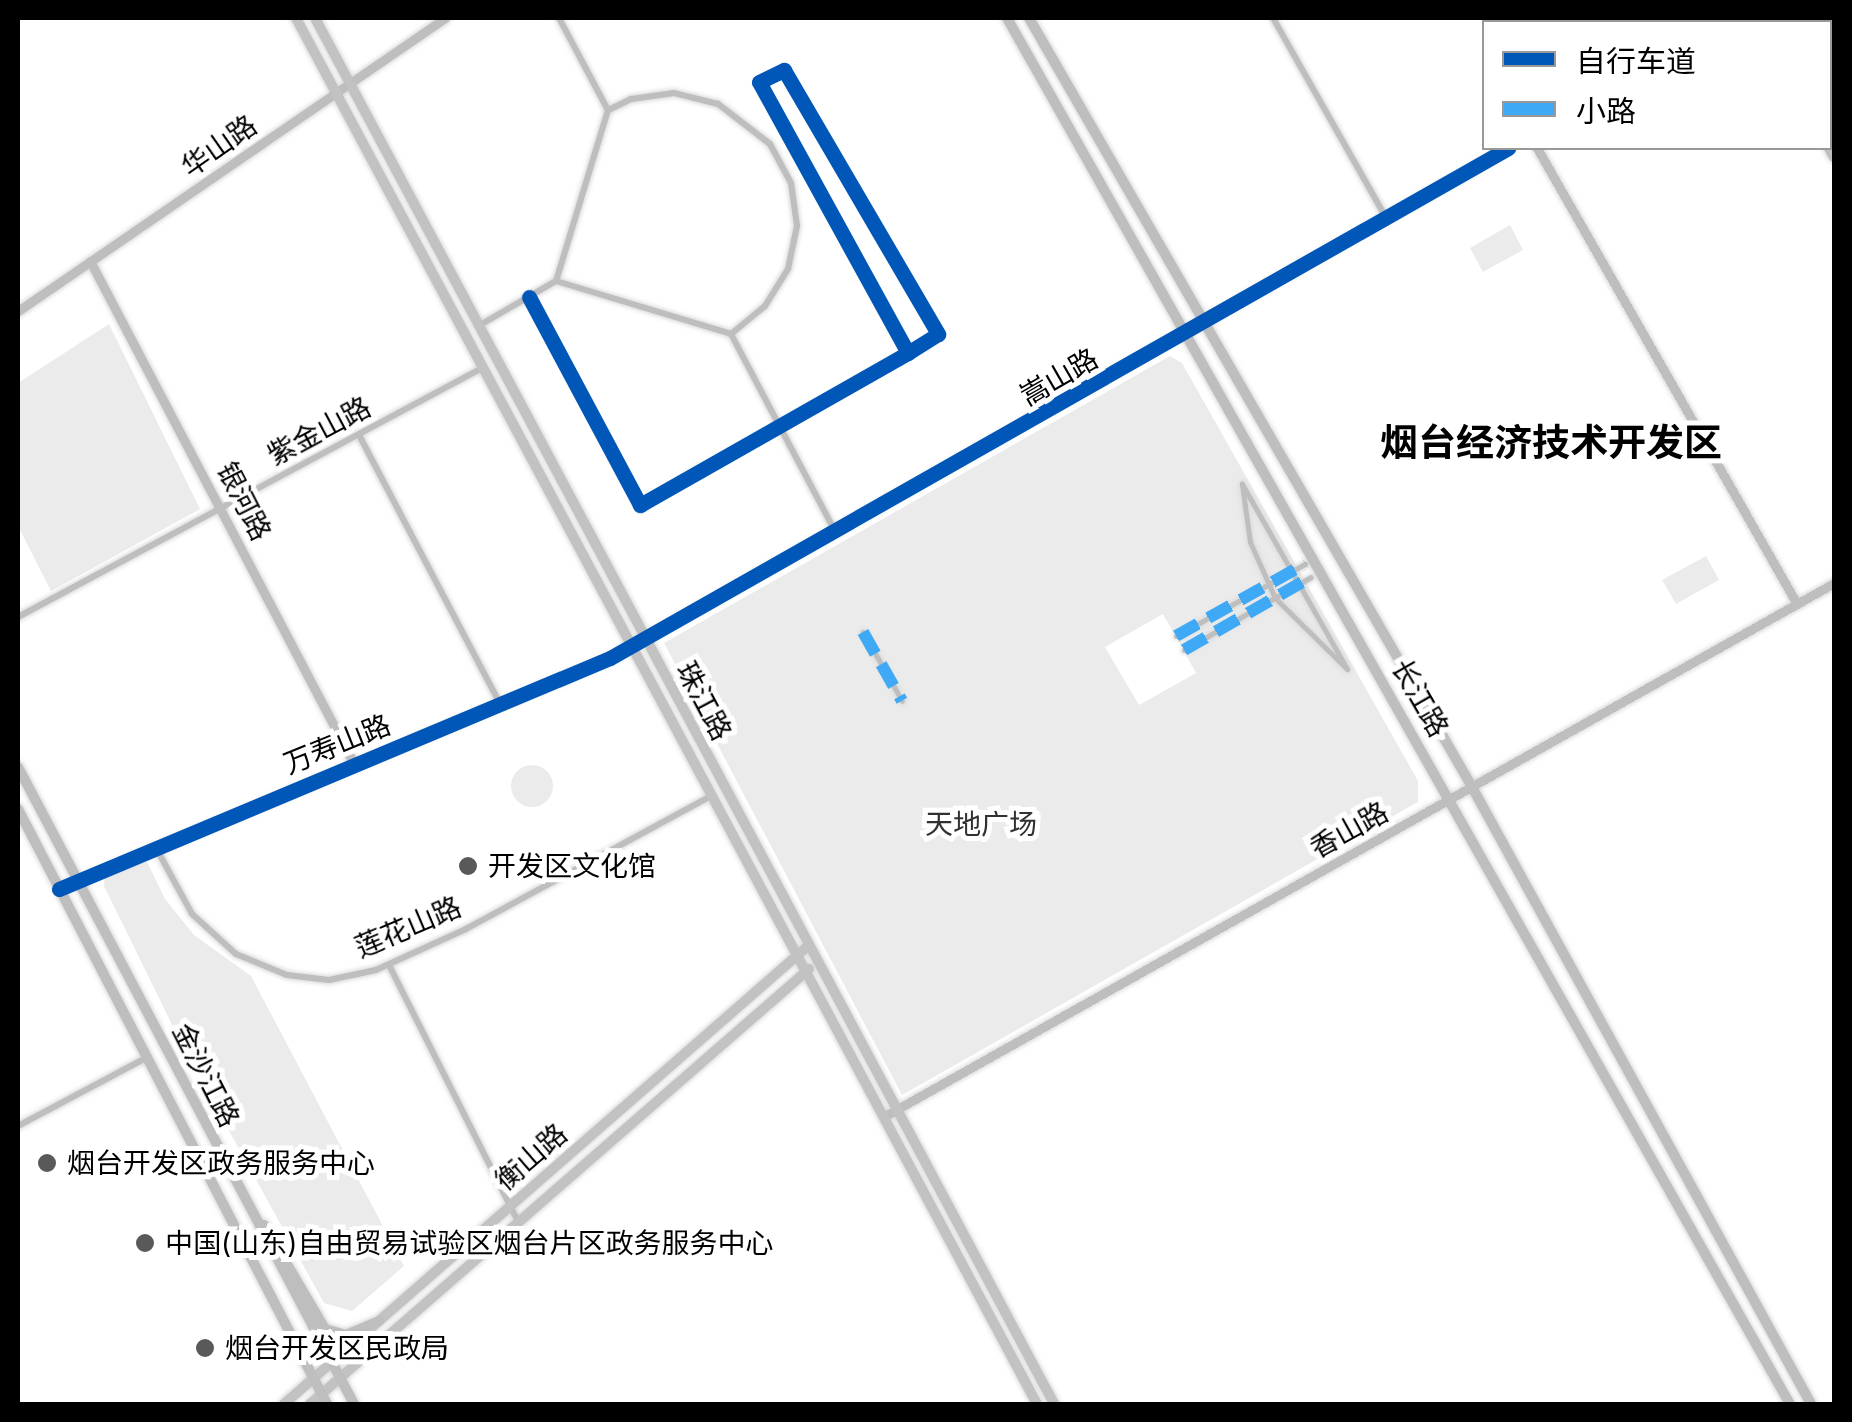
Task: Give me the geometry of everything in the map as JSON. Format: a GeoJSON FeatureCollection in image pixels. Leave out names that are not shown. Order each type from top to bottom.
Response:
{"type":"FeatureCollection","features":[{"type":"Feature","properties":{"kind":"main road"},"geometry":{"type":"LineString","coordinates":[[296,18],[633,645],[709,797],[807,971],[1037,1404]]}},
{"type":"Feature","properties":{"kind":"main road","name":"珠江路"},"geometry":{"type":"LineString","coordinates":[[315,18],[1054,1404]]}},
{"type":"Feature","properties":{"kind":"main road","name":"长江路"},"geometry":{"type":"LineString","coordinates":[[1006,18],[1452,799],[1790,1404]]}},
{"type":"Feature","properties":{"kind":"main road","name":"长江路"},"geometry":{"type":"LineString","coordinates":[[1028,18],[1472,788],[1811,1404]]}},
{"type":"Feature","properties":{"kind":"main road","name":"金沙江路"},"geometry":{"type":"LineString","coordinates":[[18,767],[354,1404]]}},
{"type":"Feature","properties":{"kind":"main road","name":"金沙江路"},"geometry":{"type":"LineString","coordinates":[[18,809],[325,1399]]}},
{"type":"Feature","properties":{"kind":"main road","name":"衡山路"},"geometry":{"type":"LineString","coordinates":[[284,1404],[808,945]]}},
{"type":"Feature","properties":{"kind":"main road","name":"衡山路"},"geometry":{"type":"LineString","coordinates":[[310,1404],[325,1399],[340,1378],[817,962]]}},
{"type":"Feature","properties":{"kind":"main road"},"geometry":{"type":"LineString","coordinates":[[248,1205],[324,1328],[346,1335],[379,1321]]}},
{"type":"Feature","properties":{"kind":"street","name":"华山路"},"geometry":{"type":"LineString","coordinates":[[18,312],[445,18]]}},
{"type":"Feature","properties":{"kind":"street"},"geometry":{"type":"LineString","coordinates":[[478,326],[556,280],[608,110],[559,18]]}},
{"type":"Feature","properties":{"kind":"street"},"geometry":{"type":"LineString","coordinates":[[1272,18],[1386,218]]}},
{"type":"Feature","properties":{"kind":"street"},"geometry":{"type":"LineString","coordinates":[[529,297],[640,505],[779,428],[908,352],[938,334],[784,70],[759,82],[908,352]]}},
{"type":"Feature","properties":{"kind":"street"},"geometry":{"type":"LineString","coordinates":[[608,110],[654,94],[698,97],[739,115],[770,144],[790,183],[797,226],[788,269],[765,306],[731,334]]}},
{"type":"Feature","properties":{"kind":"street","name":"嵩山路"},"geometry":{"type":"LineString","coordinates":[[633,645],[1505,150]]}},
{"type":"Feature","properties":{"kind":"street"},"geometry":{"type":"LineString","coordinates":[[1538,150],[1796,604]]}},
{"type":"Feature","properties":{"kind":"street","name":"银河路"},"geometry":{"type":"LineString","coordinates":[[90,261],[354,764]]}},
{"type":"Feature","properties":{"kind":"street"},"geometry":{"type":"LineString","coordinates":[[556,280],[731,334],[835,532]]}},
{"type":"Feature","properties":{"kind":"street","name":"紫金山路"},"geometry":{"type":"LineString","coordinates":[[18,617],[482,368]]}},
{"type":"Feature","properties":{"kind":"street"},"geometry":{"type":"LineString","coordinates":[[360,434],[500,703]]}},
{"type":"Feature","properties":{"kind":"street"},"geometry":{"type":"LineString","coordinates":[[1242,484],[1347,668],[1275,598],[1250,542],[1242,484]]}},
{"type":"Feature","properties":{"kind":"street"},"geometry":{"type":"LineString","coordinates":[[1176,636],[1304,564]]}},
{"type":"Feature","properties":{"kind":"street"},"geometry":{"type":"LineString","coordinates":[[1184,650],[1311,577]]}},
{"type":"Feature","properties":{"kind":"street","name":"香山路"},"geometry":{"type":"LineString","coordinates":[[885,1116],[1834,582]]}},
{"type":"Feature","properties":{"kind":"street"},"geometry":{"type":"LineString","coordinates":[[863,632],[902,701]]}},
{"type":"Feature","properties":{"kind":"street","name":"万寿山路"},"geometry":{"type":"LineString","coordinates":[[59,889],[154,845],[633,645]]}},
{"type":"Feature","properties":{"kind":"street","name":"莲花山路"},"geometry":{"type":"LineString","coordinates":[[154,845],[192,914],[249,962],[287,976],[329,980],[388,964],[709,797]]}},
{"type":"Feature","properties":{"kind":"street"},"geometry":{"type":"LineString","coordinates":[[388,964],[519,1224]]}},
{"type":"Feature","properties":{"kind":"street"},"geometry":{"type":"LineString","coordinates":[[18,1126],[146,1058]]}},
{"type":"Feature","properties":{"kind":"green space"},"geometry":{"type":"Polygon","coordinates":[[[1510,225],[1523,250],[1483,272],[1470,248],[1510,225]]]}},
{"type":"Feature","properties":{"kind":"green space"},"geometry":{"type":"Polygon","coordinates":[[[109,324],[200,509],[51,591],[18,526],[18,383],[109,324]]]}},
{"type":"Feature","properties":{"kind":"green space","name":"天地广场"},"geometry":{"type":"Polygon","coordinates":[[[1170,356],[1182,363],[1418,781],[1418,802],[902,1095],[664,643],[1170,356]],[[1163,614],[1105,647],[1139,705],[1196,673],[1163,614]]]}},
{"type":"Feature","properties":{"kind":"green space"},"geometry":{"type":"Polygon","coordinates":[[[1706,556],[1719,580],[1676,604],[1662,580],[1706,556]]]}},
{"type":"Feature","properties":{"kind":"green space"},"geometry":{"type":"Polygon","coordinates":[[[532,765],[547,771],[553,786],[547,801],[532,807],[517,801],[511,786],[517,771],[532,765]]]}},
{"type":"Feature","properties":{"kind":"green space"},"geometry":{"type":"Polygon","coordinates":[[[147,862],[165,899],[194,935],[251,976],[404,1266],[352,1311],[324,1303],[185,1051],[104,886],[105,875],[115,869],[147,862]]]}},
{"type":"Feature","properties":{"kind":"marked path"},"geometry":{"type":"LineString","coordinates":[[1176,636],[1305,564]]}},
{"type":"Feature","properties":{"kind":"marked path"},"geometry":{"type":"LineString","coordinates":[[1184,650],[1311,577]]}},
{"type":"Feature","properties":{"kind":"marked path"},"geometry":{"type":"LineString","coordinates":[[863,632],[902,701]]}},
{"type":"Feature","properties":{"kind":"cycle path"},"geometry":{"type":"LineString","coordinates":[[529,297],[640,505],[908,353],[759,82],[784,70],[938,334],[908,353]]}},
{"type":"Feature","properties":{"kind":"cycle path"},"geometry":{"type":"LineString","coordinates":[[59,889],[610,658],[1504,150]]}},
{"type":"Feature","properties":{"kind":"place","name":"开发区文化馆"},"geometry":{"type":"Point","coordinates":[468,866]}},
{"type":"Feature","properties":{"kind":"place","name":"烟台开发区政务服务中心"},"geometry":{"type":"Point","coordinates":[47,1163]}},
{"type":"Feature","properties":{"kind":"place","name":"中国(山东)自由贸易试验区烟台片区政务服务中心"},"geometry":{"type":"Point","coordinates":[145,1243]}},
{"type":"Feature","properties":{"kind":"place","name":"烟台开发区民政局"},"geometry":{"type":"Point","coordinates":[205,1348]}},
{"type":"Feature","properties":{"kind":"district","name":"烟台经济技术开发区"},"geometry":{"type":"Point","coordinates":[1551,443]}}]}
